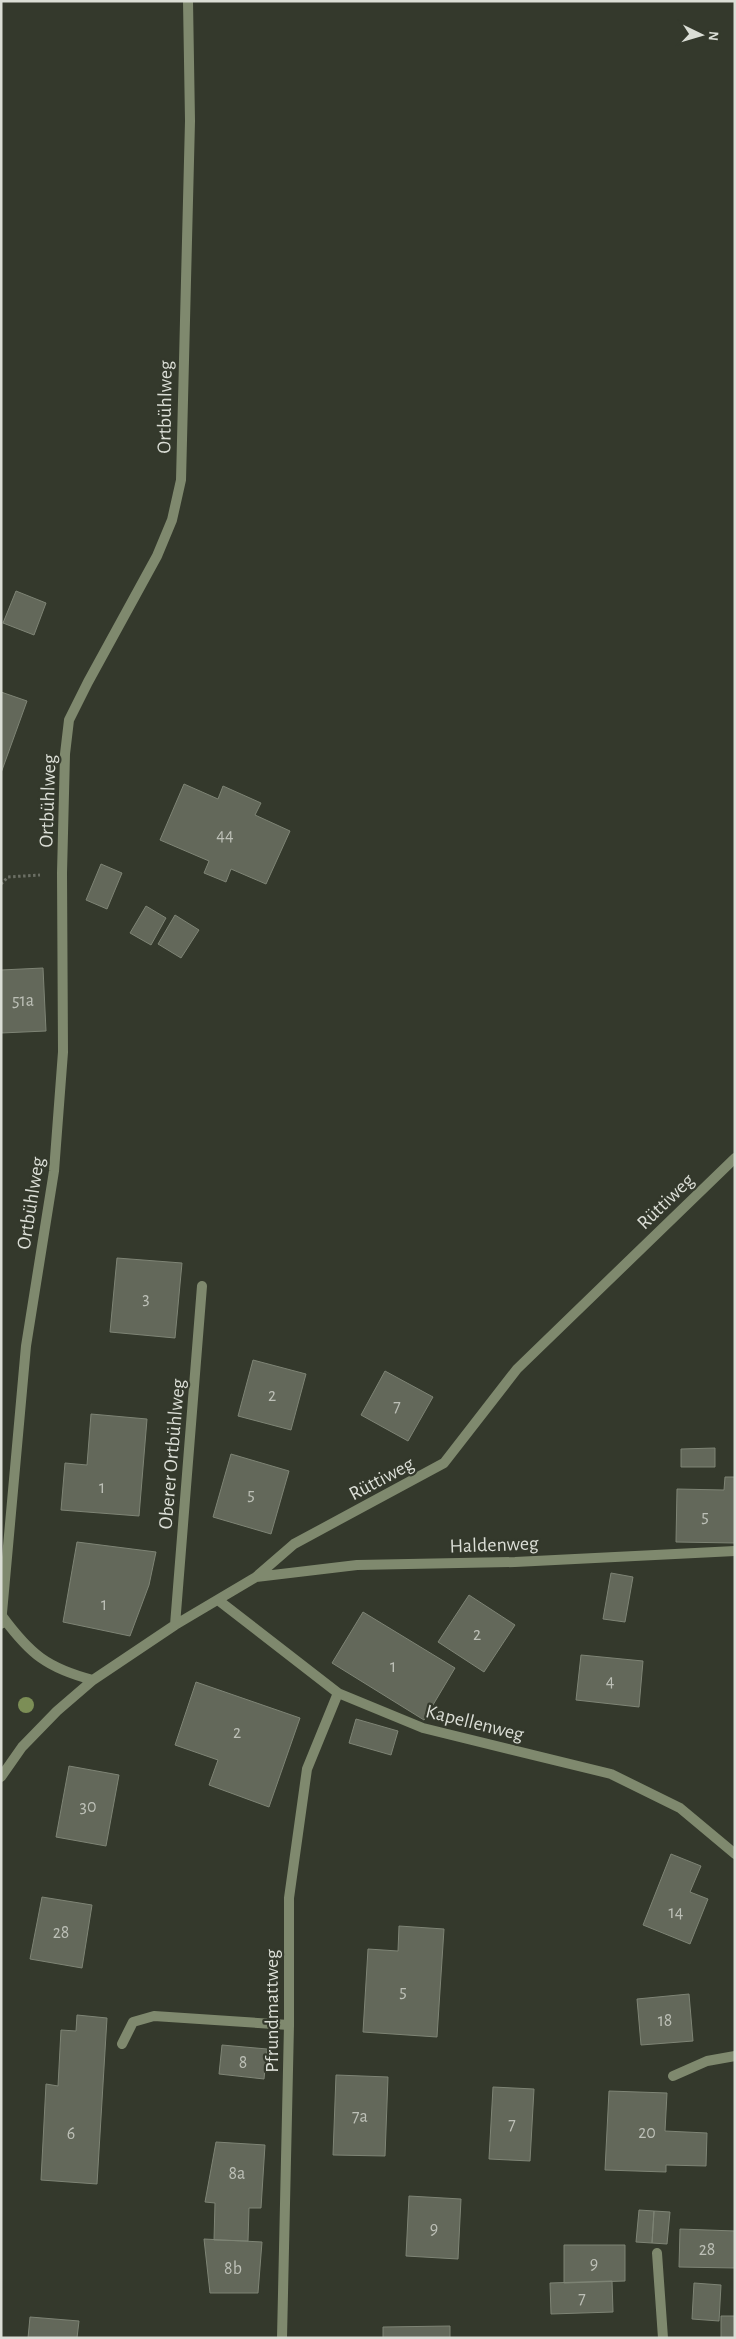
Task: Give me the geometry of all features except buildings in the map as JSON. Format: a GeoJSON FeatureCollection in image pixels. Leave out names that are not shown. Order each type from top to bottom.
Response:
{"type":"FeatureCollection","features":[{"type":"Feature","properties":{"kind":"street","name":"Ortbühlweg"},"geometry":{"type":"LineString","coordinates":[[2,1620],[26,1346],[54,1171],[63,1052],[62,873],[65,754],[69,720],[157,556],[172,520],[181,480],[190,121],[188,1]]}},
{"type":"Feature","properties":{"kind":"street","name":"Rüttiweg"},"geometry":{"type":"LineString","coordinates":[[1,1777],[22,1747],[93,1680],[175,1625],[256,1577],[294,1544],[444,1463],[517,1369],[735,1158]]}},
{"type":"Feature","properties":{"kind":"street","name":"Oberer Ortbühlweg"},"geometry":{"type":"LineString","coordinates":[[175,1625],[202,1286]]}},
{"type":"Feature","properties":{"kind":"street","name":"Haldenweg"},"geometry":{"type":"LineString","coordinates":[[256,1577],[357,1565],[515,1562],[735,1551]]}},
{"type":"Feature","properties":{"kind":"street","name":"Kapellenweg"},"geometry":{"type":"LineString","coordinates":[[218,1600],[338,1693],[423,1728],[611,1774],[680,1808],[735,1854]]}},
{"type":"Feature","properties":{"kind":"street"},"geometry":{"type":"LineString","coordinates":[[2,1620],[36,1656],[61,1671],[93,1680]]}},
{"type":"Feature","properties":{"kind":"street","name":"Pfrundmattweg"},"geometry":{"type":"LineString","coordinates":[[282,2338],[289,2025],[288,1898],[307,1769],[338,1693]]}},
{"type":"Feature","properties":{"kind":"street"},"geometry":{"type":"LineString","coordinates":[[122,2044],[133,2022],[154,2016],[289,2025]]}},
{"type":"Feature","properties":{"kind":"street"},"geometry":{"type":"LineString","coordinates":[[673,2076],[707,2061],[735,2056]]}},
{"type":"Feature","properties":{"kind":"street"},"geometry":{"type":"LineString","coordinates":[[657,2253],[662,2338]]}},
{"type":"Feature","properties":{"kind":"path"},"geometry":{"type":"LineString","coordinates":[[1,884],[8,878],[62,873]]}}]}
